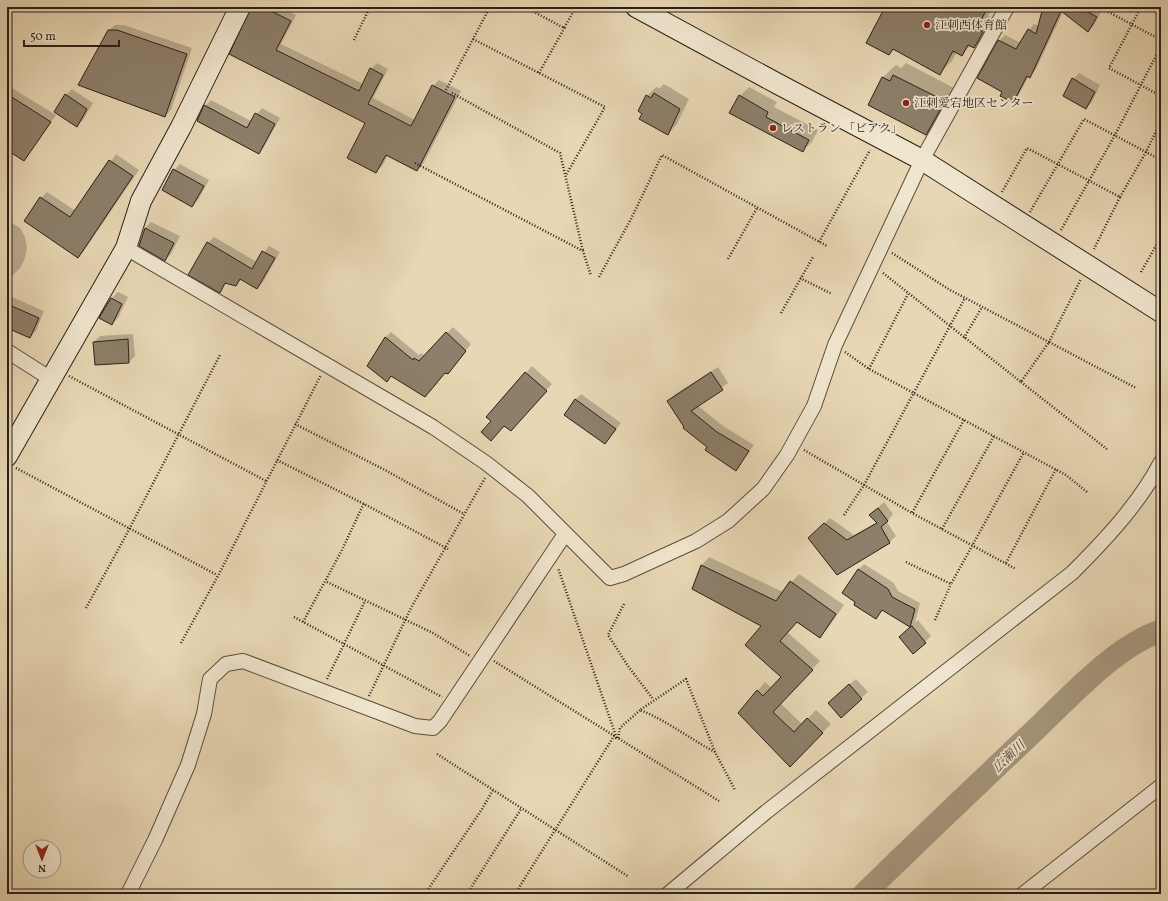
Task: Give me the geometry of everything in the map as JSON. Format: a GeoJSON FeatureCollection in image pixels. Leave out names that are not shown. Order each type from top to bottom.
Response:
{"type":"FeatureCollection","features":[{"type":"Feature","properties":{"kind":"street"},"geometry":{"type":"LineString","coordinates":[[10,462],[126,248],[140,201],[181,127],[240,7]]}},
{"type":"Feature","properties":{"kind":"street"},"geometry":{"type":"LineString","coordinates":[[636,7],[922,160],[1161,312]]}},
{"type":"Feature","properties":{"kind":"street"},"geometry":{"type":"LineString","coordinates":[[126,248],[433,427],[486,463],[528,496],[610,578],[624,574],[703,538],[728,521],[763,489],[793,444],[814,406],[835,345],[922,160],[1007,7]]}},
{"type":"Feature","properties":{"kind":"street"},"geometry":{"type":"LineString","coordinates":[[7,351],[57,376]]}},
{"type":"Feature","properties":{"kind":"street"},"geometry":{"type":"LineString","coordinates":[[668,894],[766,812],[1072,573],[1111,534],[1154,475],[1161,462]]}},
{"type":"Feature","properties":{"kind":"street"},"geometry":{"type":"LineString","coordinates":[[128,894],[155,840],[188,765],[204,714],[210,679],[226,664],[242,661],[415,726],[433,728],[440,721],[565,534]]}},
{"type":"Feature","properties":{"kind":"street"},"geometry":{"type":"LineString","coordinates":[[1023,894],[1161,786]]}},
{"type":"Feature","properties":{"kind":"path"},"geometry":{"type":"LineString","coordinates":[[354,40],[370,7]]}},
{"type":"Feature","properties":{"kind":"path"},"geometry":{"type":"LineString","coordinates":[[446,90],[490,7]]}},
{"type":"Feature","properties":{"kind":"path"},"geometry":{"type":"LineString","coordinates":[[525,7],[564,28],[576,7]]}},
{"type":"Feature","properties":{"kind":"path"},"geometry":{"type":"LineString","coordinates":[[1141,7],[1109,68],[1161,96]]}},
{"type":"Feature","properties":{"kind":"path"},"geometry":{"type":"LineString","coordinates":[[1102,9],[1161,40]]}},
{"type":"Feature","properties":{"kind":"path"},"geometry":{"type":"LineString","coordinates":[[539,74],[567,23]]}},
{"type":"Feature","properties":{"kind":"path"},"geometry":{"type":"LineString","coordinates":[[473,39],[605,107],[566,175]]}},
{"type":"Feature","properties":{"kind":"path"},"geometry":{"type":"LineString","coordinates":[[1060,231],[1115,136],[1161,46]]}},
{"type":"Feature","properties":{"kind":"path"},"geometry":{"type":"LineString","coordinates":[[452,92],[560,153],[583,251],[591,276]]}},
{"type":"Feature","properties":{"kind":"path"},"geometry":{"type":"LineString","coordinates":[[1029,214],[1059,165],[1084,119],[1161,160]]}},
{"type":"Feature","properties":{"kind":"path"},"geometry":{"type":"LineString","coordinates":[[1094,249],[1161,121]]}},
{"type":"Feature","properties":{"kind":"path"},"geometry":{"type":"LineString","coordinates":[[820,242],[874,144]]}},
{"type":"Feature","properties":{"kind":"path"},"geometry":{"type":"LineString","coordinates":[[999,198],[1027,148],[1120,197]]}},
{"type":"Feature","properties":{"kind":"path"},"geometry":{"type":"LineString","coordinates":[[599,277],[631,219],[662,155],[827,246]]}},
{"type":"Feature","properties":{"kind":"path"},"geometry":{"type":"LineString","coordinates":[[415,163],[583,251]]}},
{"type":"Feature","properties":{"kind":"path"},"geometry":{"type":"LineString","coordinates":[[728,259],[757,208]]}},
{"type":"Feature","properties":{"kind":"path"},"geometry":{"type":"LineString","coordinates":[[1141,272],[1161,237]]}},
{"type":"Feature","properties":{"kind":"path"},"geometry":{"type":"LineString","coordinates":[[881,247],[965,298],[1136,388]]}},
{"type":"Feature","properties":{"kind":"path"},"geometry":{"type":"LineString","coordinates":[[781,313],[813,257]]}},
{"type":"Feature","properties":{"kind":"path"},"geometry":{"type":"LineString","coordinates":[[873,265],[1108,450]]}},
{"type":"Feature","properties":{"kind":"path"},"geometry":{"type":"LineString","coordinates":[[800,278],[832,294]]}},
{"type":"Feature","properties":{"kind":"path"},"geometry":{"type":"LineString","coordinates":[[1021,382],[1049,342],[1081,278]]}},
{"type":"Feature","properties":{"kind":"path"},"geometry":{"type":"LineString","coordinates":[[869,369],[908,294]]}},
{"type":"Feature","properties":{"kind":"path"},"geometry":{"type":"LineString","coordinates":[[844,515],[864,485],[965,298]]}},
{"type":"Feature","properties":{"kind":"path"},"geometry":{"type":"LineString","coordinates":[[964,338],[982,307]]}},
{"type":"Feature","properties":{"kind":"path"},"geometry":{"type":"LineString","coordinates":[[835,345],[869,369],[1056,469],[1087,492]]}},
{"type":"Feature","properties":{"kind":"path"},"geometry":{"type":"LineString","coordinates":[[86,608],[124,539],[220,355]]}},
{"type":"Feature","properties":{"kind":"path"},"geometry":{"type":"LineString","coordinates":[[181,643],[219,574],[323,371]]}},
{"type":"Feature","properties":{"kind":"path"},"geometry":{"type":"LineString","coordinates":[[57,376],[266,481]]}},
{"type":"Feature","properties":{"kind":"path"},"geometry":{"type":"LineString","coordinates":[[912,513],[964,420]]}},
{"type":"Feature","properties":{"kind":"path"},"geometry":{"type":"LineString","coordinates":[[294,424],[385,470],[464,514]]}},
{"type":"Feature","properties":{"kind":"path"},"geometry":{"type":"LineString","coordinates":[[942,529],[994,436]]}},
{"type":"Feature","properties":{"kind":"path"},"geometry":{"type":"LineString","coordinates":[[793,444],[912,513],[1016,569]]}},
{"type":"Feature","properties":{"kind":"path"},"geometry":{"type":"LineString","coordinates":[[935,620],[951,584],[1024,452]]}},
{"type":"Feature","properties":{"kind":"path"},"geometry":{"type":"LineString","coordinates":[[278,460],[448,549]]}},
{"type":"Feature","properties":{"kind":"path"},"geometry":{"type":"LineString","coordinates":[[10,462],[217,574]]}},
{"type":"Feature","properties":{"kind":"path"},"geometry":{"type":"LineString","coordinates":[[1006,563],[1056,469]]}},
{"type":"Feature","properties":{"kind":"path"},"geometry":{"type":"LineString","coordinates":[[368,699],[411,608],[488,474]]}},
{"type":"Feature","properties":{"kind":"path"},"geometry":{"type":"LineString","coordinates":[[303,622],[342,550],[364,502]]}},
{"type":"Feature","properties":{"kind":"path"},"geometry":{"type":"LineString","coordinates":[[906,562],[951,584]]}},
{"type":"Feature","properties":{"kind":"path"},"geometry":{"type":"LineString","coordinates":[[557,568],[618,739]]}},
{"type":"Feature","properties":{"kind":"path"},"geometry":{"type":"LineString","coordinates":[[326,582],[433,633],[474,658]]}},
{"type":"Feature","properties":{"kind":"path"},"geometry":{"type":"LineString","coordinates":[[325,682],[365,601]]}},
{"type":"Feature","properties":{"kind":"path"},"geometry":{"type":"LineString","coordinates":[[624,604],[608,635],[628,666],[653,699]]}},
{"type":"Feature","properties":{"kind":"path"},"geometry":{"type":"LineString","coordinates":[[294,618],[444,698]]}},
{"type":"Feature","properties":{"kind":"path"},"geometry":{"type":"LineString","coordinates":[[492,660],[719,801]]}},
{"type":"Feature","properties":{"kind":"path"},"geometry":{"type":"LineString","coordinates":[[618,739],[620,728],[640,710],[686,680],[715,752],[735,790]]}},
{"type":"Feature","properties":{"kind":"path"},"geometry":{"type":"LineString","coordinates":[[640,710],[656,716],[684,736],[715,752]]}},
{"type":"Feature","properties":{"kind":"path"},"geometry":{"type":"LineString","coordinates":[[514,894],[614,736]]}},
{"type":"Feature","properties":{"kind":"path"},"geometry":{"type":"LineString","coordinates":[[437,754],[629,877]]}},
{"type":"Feature","properties":{"kind":"path"},"geometry":{"type":"LineString","coordinates":[[425,894],[482,810],[493,790]]}},
{"type":"Feature","properties":{"kind":"path"},"geometry":{"type":"LineString","coordinates":[[467,894],[521,809]]}},
{"type":"Feature","properties":{"kind":"building"},"geometry":{"type":"Polygon","coordinates":[[[251,7],[263,7],[291,21],[276,50],[359,91],[370,68],[383,75],[368,104],[411,126],[432,85],[455,97],[417,171],[386,155],[376,173],[347,158],[365,123],[229,54],[251,7]]]}},
{"type":"Feature","properties":{"kind":"building","name":"江刺西体育館"},"geometry":{"type":"Polygon","coordinates":[[[885,7],[988,7],[977,28],[983,32],[974,48],[968,45],[962,56],[953,51],[940,75],[893,49],[889,55],[866,43],[885,7]]]}},
{"type":"Feature","properties":{"kind":"building"},"geometry":{"type":"Polygon","coordinates":[[[1043,7],[1079,7],[1097,17],[1088,32],[1061,11],[1030,78],[1027,76],[1013,103],[1000,96],[1002,92],[977,78],[998,40],[1016,49],[1028,29],[1036,34],[1043,7]]]}},
{"type":"Feature","properties":{"kind":"building"},"geometry":{"type":"Polygon","coordinates":[[[108,30],[117,30],[187,54],[165,117],[78,85],[108,30]]]}},
{"type":"Feature","properties":{"kind":"building","name":"江刺愛宕地区センター"},"geometry":{"type":"Polygon","coordinates":[[[893,75],[945,101],[926,135],[868,105],[882,77],[890,81],[893,75]]]}},
{"type":"Feature","properties":{"kind":"building"},"geometry":{"type":"Polygon","coordinates":[[[1072,78],[1095,92],[1086,109],[1063,96],[1072,78]]]}},
{"type":"Feature","properties":{"kind":"building"},"geometry":{"type":"Polygon","coordinates":[[[654,93],[680,109],[668,135],[639,119],[642,114],[638,111],[646,95],[651,98],[654,93]]]}},
{"type":"Feature","properties":{"kind":"building"},"geometry":{"type":"Polygon","coordinates":[[[7,94],[51,122],[24,161],[7,150],[7,94]]]}},
{"type":"Feature","properties":{"kind":"building"},"geometry":{"type":"Polygon","coordinates":[[[65,94],[87,109],[77,127],[54,112],[65,94]]]}},
{"type":"Feature","properties":{"kind":"building","name":"レストラン 「ビアク」"},"geometry":{"type":"Polygon","coordinates":[[[739,95],[768,112],[766,117],[809,140],[803,152],[729,113],[739,95]]]}},
{"type":"Feature","properties":{"kind":"building"},"geometry":{"type":"Polygon","coordinates":[[[204,105],[247,128],[255,113],[275,124],[259,154],[197,121],[204,105]]]}},
{"type":"Feature","properties":{"kind":"building"},"geometry":{"type":"Polygon","coordinates":[[[109,160],[133,176],[78,258],[24,221],[40,197],[70,217],[109,160]]]}},
{"type":"Feature","properties":{"kind":"building"},"geometry":{"type":"Polygon","coordinates":[[[173,169],[204,186],[192,207],[162,190],[173,169]]]}},
{"type":"Feature","properties":{"kind":"building"},"geometry":{"type":"Polygon","coordinates":[[[145,228],[174,243],[165,261],[139,246],[145,228]]]}},
{"type":"Feature","properties":{"kind":"building"},"geometry":{"type":"Polygon","coordinates":[[[207,242],[252,269],[262,251],[275,258],[257,289],[240,279],[236,286],[225,283],[220,293],[188,275],[207,242]]]}},
{"type":"Feature","properties":{"kind":"building"},"geometry":{"type":"Polygon","coordinates":[[[111,298],[122,304],[112,325],[99,318],[111,298]]]}},
{"type":"Feature","properties":{"kind":"building"},"geometry":{"type":"Polygon","coordinates":[[[7,304],[39,318],[30,338],[7,328],[7,304]]]}},
{"type":"Feature","properties":{"kind":"building"},"geometry":{"type":"Polygon","coordinates":[[[446,332],[466,351],[448,374],[445,373],[425,397],[391,376],[387,382],[367,366],[385,337],[413,360],[414,358],[419,361],[446,332]]]}},
{"type":"Feature","properties":{"kind":"building"},"geometry":{"type":"Polygon","coordinates":[[[128,339],[129,363],[95,365],[93,342],[128,339]]]}},
{"type":"Feature","properties":{"kind":"building"},"geometry":{"type":"Polygon","coordinates":[[[525,372],[547,391],[511,431],[504,426],[491,441],[481,432],[491,421],[486,417],[525,372]]]}},
{"type":"Feature","properties":{"kind":"building"},"geometry":{"type":"Polygon","coordinates":[[[711,372],[723,390],[691,411],[717,432],[749,451],[736,471],[705,450],[707,447],[683,428],[684,427],[667,401],[711,372]]]}},
{"type":"Feature","properties":{"kind":"building"},"geometry":{"type":"Polygon","coordinates":[[[575,399],[616,429],[605,444],[564,415],[575,399]]]}},
{"type":"Feature","properties":{"kind":"building"},"geometry":{"type":"Polygon","coordinates":[[[878,508],[888,521],[881,527],[890,543],[837,575],[808,538],[824,523],[847,540],[877,523],[869,515],[878,508]]]}},
{"type":"Feature","properties":{"kind":"building"},"geometry":{"type":"Polygon","coordinates":[[[701,565],[776,601],[790,581],[836,614],[820,638],[797,622],[780,641],[813,670],[773,712],[794,732],[807,718],[823,733],[790,767],[738,713],[757,690],[763,696],[781,677],[745,645],[761,626],[692,589],[701,565]]]}},
{"type":"Feature","properties":{"kind":"building"},"geometry":{"type":"Polygon","coordinates":[[[858,569],[888,589],[892,597],[915,609],[910,627],[882,610],[876,619],[854,605],[855,602],[842,593],[858,569]]]}},
{"type":"Feature","properties":{"kind":"building"},"geometry":{"type":"Polygon","coordinates":[[[912,626],[926,643],[913,654],[899,637],[912,626]]]}},
{"type":"Feature","properties":{"kind":"building"},"geometry":{"type":"Polygon","coordinates":[[[849,684],[862,699],[841,718],[828,703],[849,684]]]}},
{"type":"Feature","properties":{"kind":"waterway","name":"広瀬川"},"geometry":{"type":"LineString","coordinates":[[864,894],[1093,675],[1127,648],[1144,638],[1161,631]]}},
{"type":"Feature","properties":{"kind":"place","name":"江刺西体育館"},"geometry":{"type":"Point","coordinates":[927,25]}},
{"type":"Feature","properties":{"kind":"place","name":"江刺愛宕地区センター"},"geometry":{"type":"Point","coordinates":[906,103]}},
{"type":"Feature","properties":{"kind":"place","name":"レストラン 「ビアク」"},"geometry":{"type":"Point","coordinates":[773,128]}}]}
